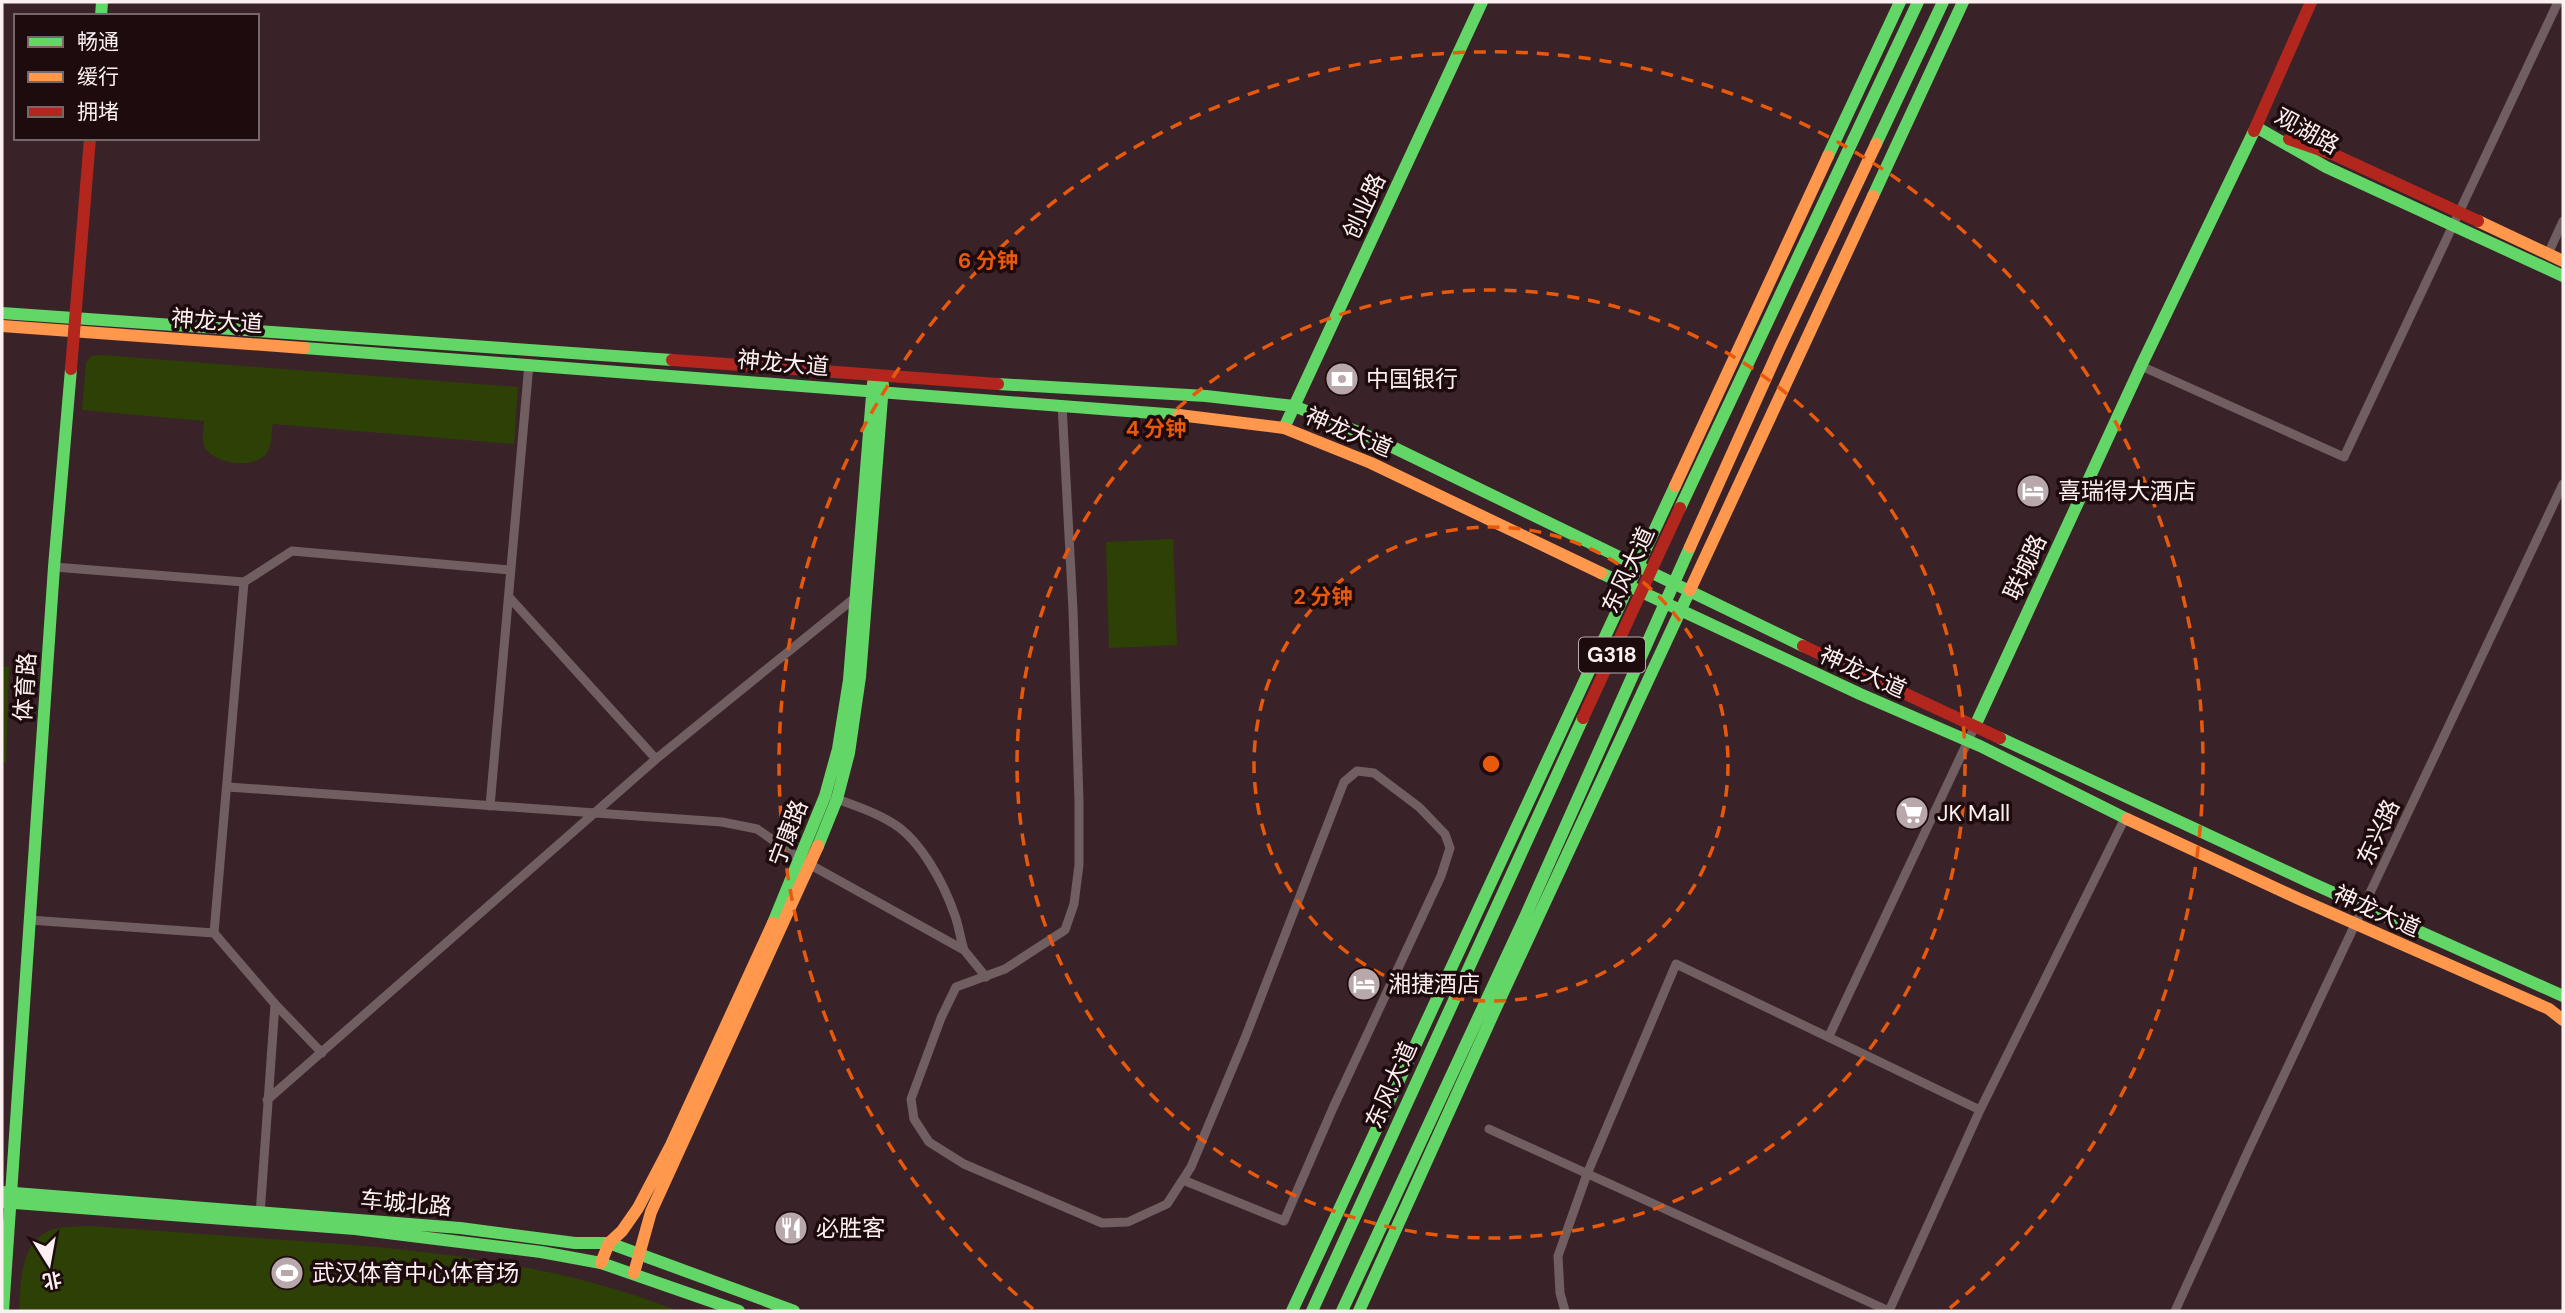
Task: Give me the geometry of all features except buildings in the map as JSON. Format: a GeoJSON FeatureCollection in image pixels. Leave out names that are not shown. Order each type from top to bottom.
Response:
{"type":"FeatureCollection","features":[{"type":"Feature","properties":{"kind":"main road","name":"创业路"},"geometry":{"type":"LineString","coordinates":[[1284,428],[1482,2]]}},
{"type":"Feature","properties":{"kind":"main road"},"geometry":{"type":"LineString","coordinates":[[1292,1311],[1900,2]]}},
{"type":"Feature","properties":{"kind":"main road","name":"东风大道"},"geometry":{"type":"LineString","coordinates":[[1312,1311],[1584,713],[1919,2]]}},
{"type":"Feature","properties":{"kind":"main road","name":"东风大道"},"geometry":{"type":"LineString","coordinates":[[1342,1311],[1525,917],[1780,347],[1943,2]]}},
{"type":"Feature","properties":{"kind":"main road"},"geometry":{"type":"LineString","coordinates":[[1359,1311],[1679,611],[1963,2]]}},
{"type":"Feature","properties":{"kind":"main road","name":"联城路"},"geometry":{"type":"LineString","coordinates":[[1975,726],[2141,366],[2256,127],[2311,2]]}},
{"type":"Feature","properties":{"kind":"main road","name":"观湖路"},"geometry":{"type":"LineString","coordinates":[[2256,127],[2335,155],[2563,276]]}},
{"type":"Feature","properties":{"kind":"main road","name":"体育路"},"geometry":{"type":"LineString","coordinates":[[3,1311],[6,1197],[90,140]]}},
{"type":"Feature","properties":{"kind":"main road","name":"观湖路"},"geometry":{"type":"LineString","coordinates":[[2457,219],[2563,261]]}},
{"type":"Feature","properties":{"kind":"main road","name":"神龙大道"},"geometry":{"type":"LineString","coordinates":[[2,313],[878,377],[1206,396],[1294,407],[1378,440],[1688,592],[2365,907],[2563,996]]}},
{"type":"Feature","properties":{"kind":"main road","name":"神龙大道"},"geometry":{"type":"LineString","coordinates":[[2,326],[1062,405],[1205,417],[1284,428],[1371,463],[1679,611],[1968,741],[2125,818],[2549,1009],[2563,1020]]}},
{"type":"Feature","properties":{"kind":"main road","name":"宁康路"},"geometry":{"type":"LineString","coordinates":[[601,1263],[609,1244],[630,1221],[671,1145],[805,862],[831,797],[862,593],[878,377]]}},
{"type":"Feature","properties":{"kind":"main road"},"geometry":{"type":"LineString","coordinates":[[634,1273],[642,1254],[642,1236],[651,1212],[805,862]]}},
{"type":"Feature","properties":{"kind":"main road","name":"车城北路"},"geometry":{"type":"LineString","coordinates":[[6,1197],[260,1217],[460,1228],[575,1243],[609,1244],[794,1311]]}},
{"type":"Feature","properties":{"kind":"main road","name":"车城北路"},"geometry":{"type":"LineString","coordinates":[[260,1217],[458,1240],[601,1263],[739,1311]]}},
{"type":"Feature","properties":{"kind":"street"},"geometry":{"type":"LineString","coordinates":[[2141,366],[2344,457],[2558,2]]}},
{"type":"Feature","properties":{"kind":"street"},"geometry":{"type":"LineString","coordinates":[[2548,254],[2563,221]]}},
{"type":"Feature","properties":{"kind":"street"},"geometry":{"type":"LineString","coordinates":[[490,806],[529,364]]}},
{"type":"Feature","properties":{"kind":"street"},"geometry":{"type":"LineString","coordinates":[[1062,405],[1073,610],[1079,801],[1079,865],[1074,904],[1065,930],[1005,969],[956,987],[919,1073],[911,1099],[914,1119],[929,1142],[964,1164],[1102,1223],[1128,1222],[1167,1204],[1191,1167],[1245,1038],[1344,782],[1357,771],[1374,774],[1419,807],[1446,834],[1450,848],[1436,888],[1333,1108],[1284,1222],[1183,1180]]}},
{"type":"Feature","properties":{"kind":"street","name":"东兴路"},"geometry":{"type":"LineString","coordinates":[[2175,1311],[2563,484]]}},
{"type":"Feature","properties":{"kind":"street"},"geometry":{"type":"LineString","coordinates":[[54,567],[244,582],[292,551],[511,569]]}},
{"type":"Feature","properties":{"kind":"street"},"geometry":{"type":"LineString","coordinates":[[214,933],[244,582]]}},
{"type":"Feature","properties":{"kind":"street"},"geometry":{"type":"LineString","coordinates":[[267,1100],[656,759],[862,593]]}},
{"type":"Feature","properties":{"kind":"street"},"geometry":{"type":"LineString","coordinates":[[509,597],[656,759]]}},
{"type":"Feature","properties":{"kind":"street","name":"联城路"},"geometry":{"type":"LineString","coordinates":[[1829,1036],[1975,726]]}},
{"type":"Feature","properties":{"kind":"street"},"geometry":{"type":"LineString","coordinates":[[228,787],[722,822],[757,829],[805,862],[964,950],[986,977]]}},
{"type":"Feature","properties":{"kind":"street"},"geometry":{"type":"LineString","coordinates":[[831,797],[895,825],[910,839],[927,859],[945,888],[964,950]]}},
{"type":"Feature","properties":{"kind":"street"},"geometry":{"type":"LineString","coordinates":[[1489,1129],[1889,1311],[1980,1110],[2125,818]]}},
{"type":"Feature","properties":{"kind":"street"},"geometry":{"type":"LineString","coordinates":[[29,920],[214,933],[275,1004],[322,1052]]}},
{"type":"Feature","properties":{"kind":"street"},"geometry":{"type":"LineString","coordinates":[[1565,1311],[1560,1293],[1558,1256],[1587,1174],[1676,964],[1980,1110]]}},
{"type":"Feature","properties":{"kind":"street"},"geometry":{"type":"LineString","coordinates":[[260,1217],[275,1004]]}},
{"type":"Feature","properties":{"kind":"green space"},"geometry":{"type":"Polygon","coordinates":[[[91,356],[518,387],[514,444],[273,424],[268,451],[262,457],[254,461],[234,463],[214,456],[207,450],[203,443],[204,421],[82,410],[86,363],[91,356]]]}},
{"type":"Feature","properties":{"kind":"green space"},"geometry":{"type":"Polygon","coordinates":[[[1173,539],[1177,645],[1109,648],[1106,542],[1173,539]]]}},
{"type":"Feature","properties":{"kind":"green space"},"geometry":{"type":"Polygon","coordinates":[[[2,667],[9,667],[6,763],[2,763],[2,667]]]}},
{"type":"Feature","properties":{"kind":"green space","name":"武汉体育中心体育场"},"geometry":{"type":"Polygon","coordinates":[[[92,1226],[444,1254],[586,1281],[678,1311],[19,1311],[25,1259],[35,1241],[54,1229],[92,1226]]]}},
{"type":"Feature","properties":{"kind":"traffic: fast"},"geometry":{"type":"LineString","coordinates":[[101,14],[102,2]]}},
{"type":"Feature","properties":{"kind":"traffic: fast"},"geometry":{"type":"LineString","coordinates":[[1284,428],[1482,2]]}},
{"type":"Feature","properties":{"kind":"traffic: fast"},"geometry":{"type":"LineString","coordinates":[[1828,156],[1900,2]]}},
{"type":"Feature","properties":{"kind":"traffic: fast"},"geometry":{"type":"LineString","coordinates":[[1680,508],[1918,2]]}},
{"type":"Feature","properties":{"kind":"traffic: fast"},"geometry":{"type":"LineString","coordinates":[[1876,144],[1943,2]]}},
{"type":"Feature","properties":{"kind":"traffic: fast"},"geometry":{"type":"LineString","coordinates":[[1873,196],[1963,2]]}},
{"type":"Feature","properties":{"kind":"traffic: fast"},"geometry":{"type":"LineString","coordinates":[[2256,127],[2326,167],[2563,276]]}},
{"type":"Feature","properties":{"kind":"traffic: fast"},"geometry":{"type":"LineString","coordinates":[[1975,726],[2141,366],[2254,131]]}},
{"type":"Feature","properties":{"kind":"traffic: fast"},"geometry":{"type":"LineString","coordinates":[[2,313],[672,360]]}},
{"type":"Feature","properties":{"kind":"traffic: fast"},"geometry":{"type":"LineString","coordinates":[[304,348],[1179,415]]}},
{"type":"Feature","properties":{"kind":"traffic: fast"},"geometry":{"type":"LineString","coordinates":[[3,1311],[54,567],[71,369]]}},
{"type":"Feature","properties":{"kind":"traffic: fast"},"geometry":{"type":"LineString","coordinates":[[773,923],[825,796],[838,749],[849,680],[873,383]]}},
{"type":"Feature","properties":{"kind":"traffic: fast"},"geometry":{"type":"LineString","coordinates":[[998,384],[1206,396],[1294,406],[1378,440],[1803,646]]}},
{"type":"Feature","properties":{"kind":"traffic: fast"},"geometry":{"type":"LineString","coordinates":[[818,846],[837,799],[849,753],[860,677],[883,385]]}},
{"type":"Feature","properties":{"kind":"traffic: fast"},"geometry":{"type":"LineString","coordinates":[[1292,1311],[1675,486]]}},
{"type":"Feature","properties":{"kind":"traffic: fast"},"geometry":{"type":"LineString","coordinates":[[1342,1311],[1525,917],[1690,547]]}},
{"type":"Feature","properties":{"kind":"traffic: fast"},"geometry":{"type":"LineString","coordinates":[[1601,573],[1860,694],[1980,746],[2127,819]]}},
{"type":"Feature","properties":{"kind":"traffic: fast"},"geometry":{"type":"LineString","coordinates":[[1359,1311],[1690,590]]}},
{"type":"Feature","properties":{"kind":"traffic: fast"},"geometry":{"type":"LineString","coordinates":[[1312,1311],[1583,718]]}},
{"type":"Feature","properties":{"kind":"traffic: fast"},"geometry":{"type":"LineString","coordinates":[[2000,738],[2307,881],[2563,996]]}},
{"type":"Feature","properties":{"kind":"traffic: fast"},"geometry":{"type":"LineString","coordinates":[[2,1192],[460,1228],[575,1243],[609,1243],[794,1311]]}},
{"type":"Feature","properties":{"kind":"traffic: fast"},"geometry":{"type":"LineString","coordinates":[[2,1202],[355,1229],[541,1252],[601,1263],[739,1311]]}},
{"type":"Feature","properties":{"kind":"traffic: slow"},"geometry":{"type":"LineString","coordinates":[[1690,547],[1876,144]]}},
{"type":"Feature","properties":{"kind":"traffic: slow"},"geometry":{"type":"LineString","coordinates":[[1675,486],[1828,156]]}},
{"type":"Feature","properties":{"kind":"traffic: slow"},"geometry":{"type":"LineString","coordinates":[[1690,590],[1873,196]]}},
{"type":"Feature","properties":{"kind":"traffic: slow"},"geometry":{"type":"LineString","coordinates":[[2478,221],[2563,261]]}},
{"type":"Feature","properties":{"kind":"traffic: slow"},"geometry":{"type":"LineString","coordinates":[[2,326],[304,348]]}},
{"type":"Feature","properties":{"kind":"traffic: slow"},"geometry":{"type":"LineString","coordinates":[[1179,415],[1284,428],[1371,463],[1601,573]]}},
{"type":"Feature","properties":{"kind":"traffic: slow"},"geometry":{"type":"LineString","coordinates":[[2127,819],[2297,898],[2549,1009],[2563,1020]]}},
{"type":"Feature","properties":{"kind":"traffic: slow"},"geometry":{"type":"LineString","coordinates":[[634,1273],[651,1212],[818,846]]}},
{"type":"Feature","properties":{"kind":"traffic: slow"},"geometry":{"type":"LineString","coordinates":[[601,1263],[609,1243],[622,1231],[638,1208],[671,1145],[773,923]]}},
{"type":"Feature","properties":{"kind":"traffic: jam"},"geometry":{"type":"LineString","coordinates":[[2254,131],[2311,2]]}},
{"type":"Feature","properties":{"kind":"traffic: jam"},"geometry":{"type":"LineString","coordinates":[[2289,139],[2335,155],[2478,221]]}},
{"type":"Feature","properties":{"kind":"traffic: jam"},"geometry":{"type":"LineString","coordinates":[[71,369],[90,140]]}},
{"type":"Feature","properties":{"kind":"traffic: jam"},"geometry":{"type":"LineString","coordinates":[[672,360],[998,384]]}},
{"type":"Feature","properties":{"kind":"traffic: jam"},"geometry":{"type":"LineString","coordinates":[[1583,718],[1680,508]]}},
{"type":"Feature","properties":{"kind":"traffic: jam"},"geometry":{"type":"LineString","coordinates":[[1803,646],[2000,738]]}},
{"type":"Feature","properties":{"kind":"place","name":"中国银行"},"geometry":{"type":"Point","coordinates":[1342,379]}},
{"type":"Feature","properties":{"kind":"place","name":"喜瑞得大酒店"},"geometry":{"type":"Point","coordinates":[2033,491]}},
{"type":"Feature","properties":{"kind":"place","name":"JK Mall"},"geometry":{"type":"Point","coordinates":[1912,813]}},
{"type":"Feature","properties":{"kind":"place","name":"湘捷酒店"},"geometry":{"type":"Point","coordinates":[1364,984]}},
{"type":"Feature","properties":{"kind":"place","name":"必胜客"},"geometry":{"type":"Point","coordinates":[791,1228]}},
{"type":"Feature","properties":{"kind":"place","name":"武汉体育中心体育场"},"geometry":{"type":"Point","coordinates":[287,1273]}}]}
